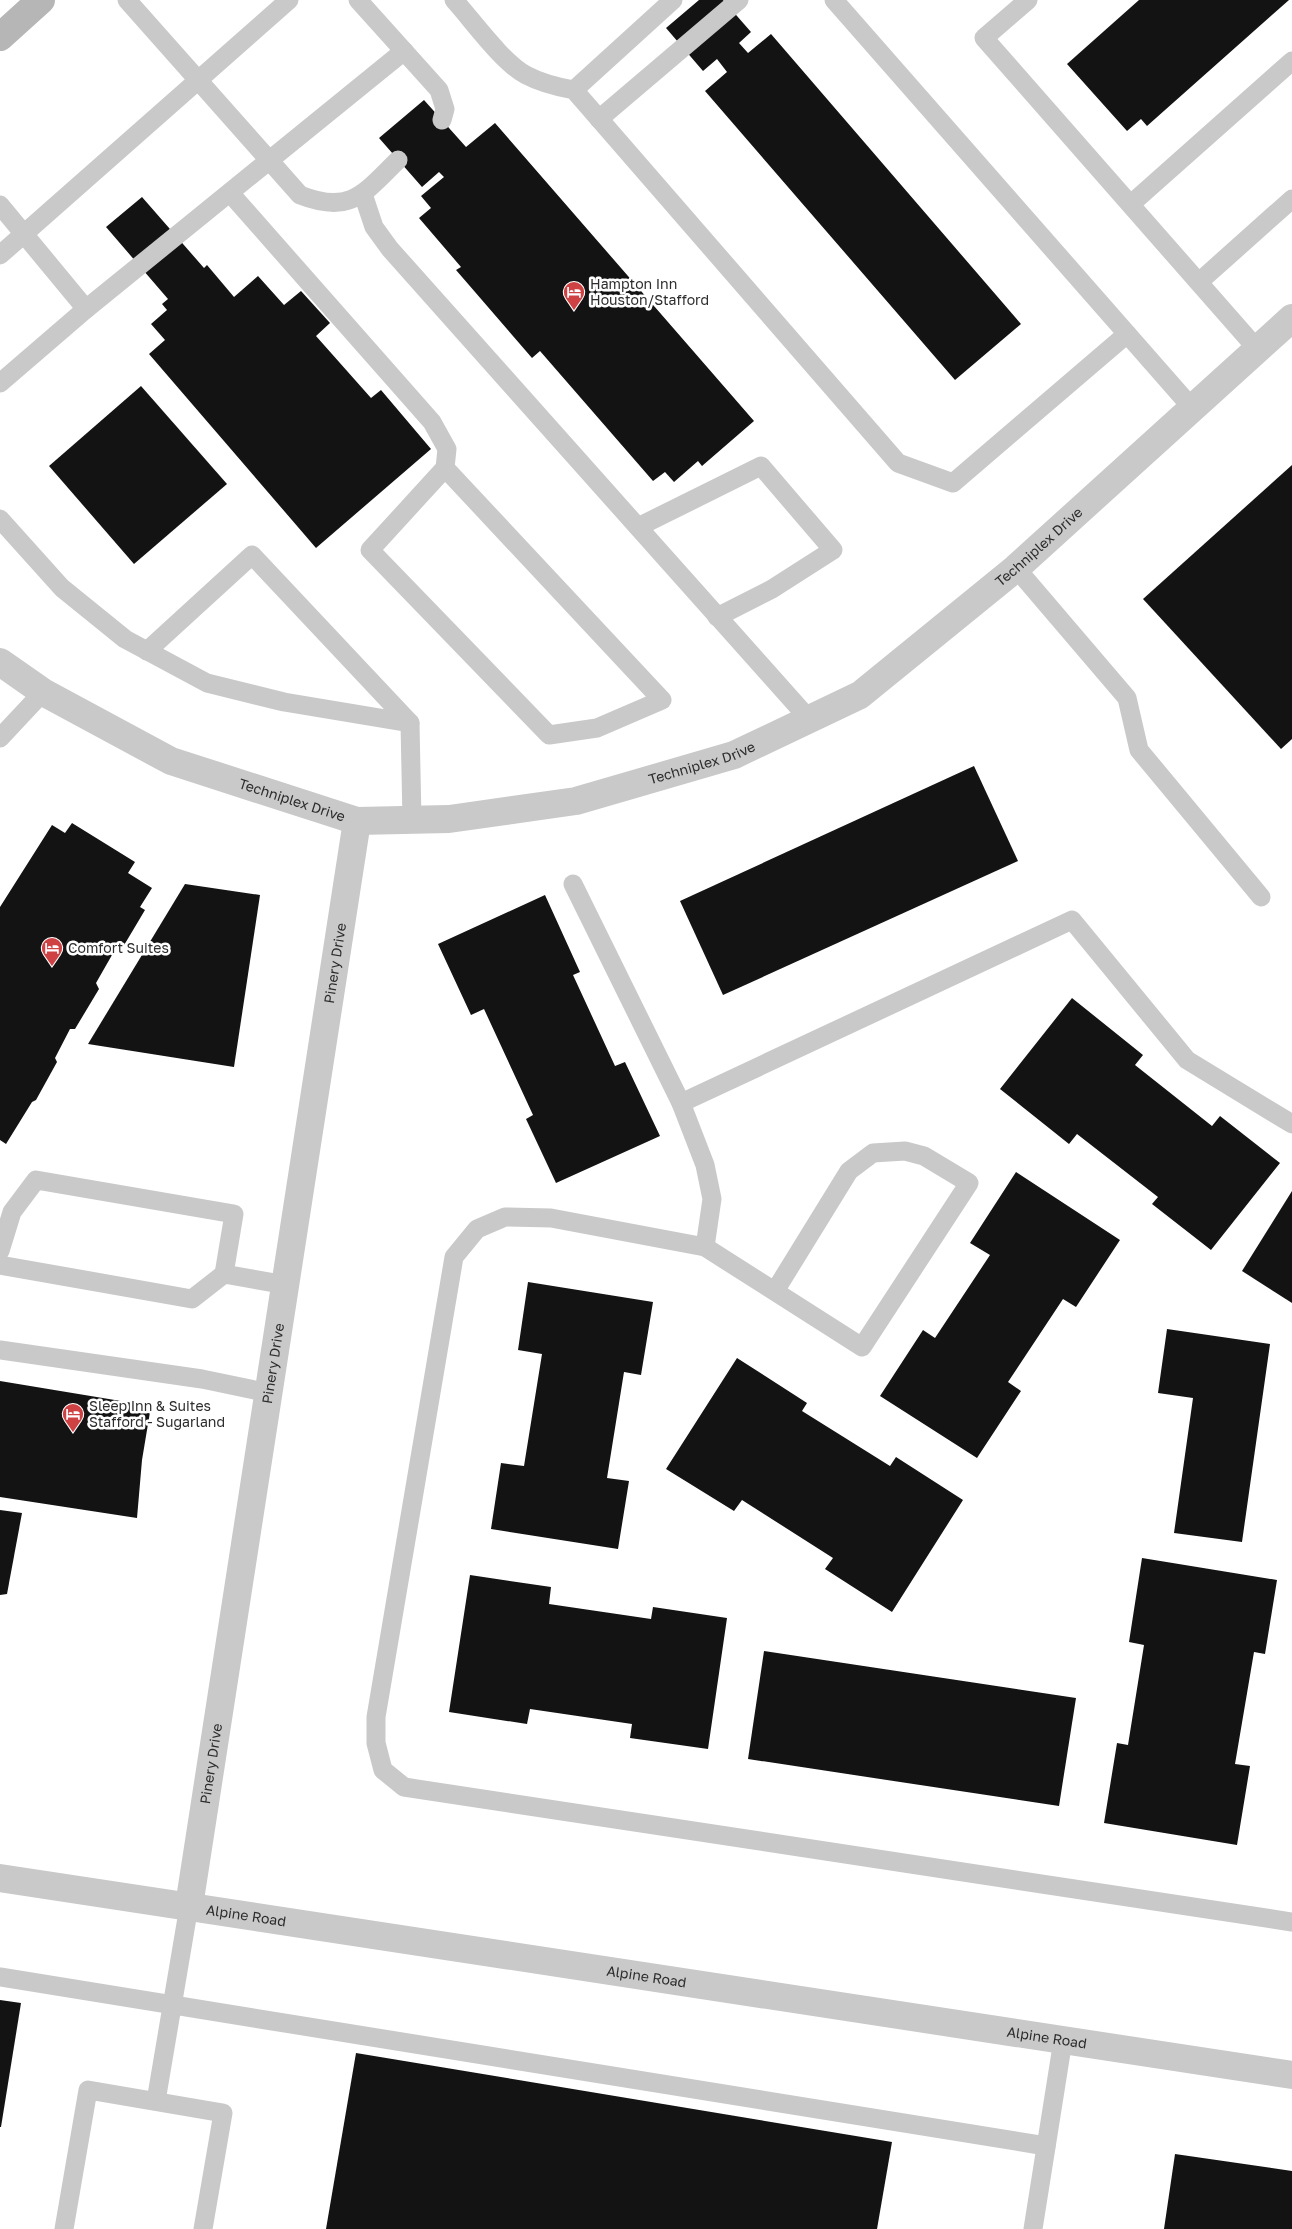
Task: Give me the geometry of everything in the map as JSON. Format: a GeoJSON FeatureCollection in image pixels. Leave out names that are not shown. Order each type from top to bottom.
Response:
{"type":"FeatureCollection","features":[{"type":"Feature","properties":{"kind":"main road"},"geometry":{"type":"LineString","coordinates":[[0,37],[41,0]]}},
{"type":"Feature","properties":{"kind":"street","name":"Techniplex Drive"},"geometry":{"type":"LineString","coordinates":[[0,662],[43,692],[171,762],[357,822],[448,819],[576,801],[734,755],[860,696],[1016,568],[1292,318]]}},
{"type":"Feature","properties":{"kind":"street","name":"Pinery Drive"},"geometry":{"type":"LineString","coordinates":[[189,1906],[357,822]]}},
{"type":"Feature","properties":{"kind":"street","name":"Alpine Road"},"geometry":{"type":"LineString","coordinates":[[0,1878],[1292,2075]]}},
{"type":"Feature","properties":{"kind":"lane"},"geometry":{"type":"LineString","coordinates":[[128,0],[300,195],[321,203],[346,202],[363,194],[398,160]]}},
{"type":"Feature","properties":{"kind":"lane"},"geometry":{"type":"LineString","coordinates":[[0,255],[289,0]]}},
{"type":"Feature","properties":{"kind":"lane"},"geometry":{"type":"LineString","coordinates":[[454,0],[502,54],[524,74],[550,85],[574,90],[898,463],[954,483],[1127,334]]}},
{"type":"Feature","properties":{"kind":"lane"},"geometry":{"type":"LineString","coordinates":[[574,90],[673,0]]}},
{"type":"Feature","properties":{"kind":"lane"},"geometry":{"type":"LineString","coordinates":[[599,119],[739,0]]}},
{"type":"Feature","properties":{"kind":"lane"},"geometry":{"type":"LineString","coordinates":[[834,0],[1193,409]]}},
{"type":"Feature","properties":{"kind":"lane"},"geometry":{"type":"LineString","coordinates":[[1028,0],[984,38],[1258,350]]}},
{"type":"Feature","properties":{"kind":"lane"},"geometry":{"type":"LineString","coordinates":[[361,1],[439,90],[445,109],[442,120]]}},
{"type":"Feature","properties":{"kind":"lane"},"geometry":{"type":"LineString","coordinates":[[0,383],[86,310],[404,51]]}},
{"type":"Feature","properties":{"kind":"lane"},"geometry":{"type":"LineString","coordinates":[[1131,204],[1292,61]]}},
{"type":"Feature","properties":{"kind":"lane"},"geometry":{"type":"LineString","coordinates":[[230,193],[432,422],[447,449],[445,468],[370,550],[550,735],[598,728],[662,700],[445,468]]}},
{"type":"Feature","properties":{"kind":"lane"},"geometry":{"type":"LineString","coordinates":[[363,194],[374,227],[390,249],[809,719]]}},
{"type":"Feature","properties":{"kind":"lane"},"geometry":{"type":"LineString","coordinates":[[1199,282],[1292,199]]}},
{"type":"Feature","properties":{"kind":"lane"},"geometry":{"type":"LineString","coordinates":[[0,205],[86,310]]}},
{"type":"Feature","properties":{"kind":"lane"},"geometry":{"type":"LineString","coordinates":[[638,527],[761,466],[833,550],[772,589],[718,616]]}},
{"type":"Feature","properties":{"kind":"lane"},"geometry":{"type":"LineString","coordinates":[[0,519],[62,588],[125,639],[206,683],[284,702],[410,723]]}},
{"type":"Feature","properties":{"kind":"lane"},"geometry":{"type":"LineString","coordinates":[[147,651],[252,555],[410,723],[412,820]]}},
{"type":"Feature","properties":{"kind":"lane"},"geometry":{"type":"LineString","coordinates":[[1016,568],[1127,698],[1139,750],[1261,898]]}},
{"type":"Feature","properties":{"kind":"lane"},"geometry":{"type":"LineString","coordinates":[[0,738],[43,692]]}},
{"type":"Feature","properties":{"kind":"lane"},"geometry":{"type":"LineString","coordinates":[[573,884],[681,1104],[705,1165],[712,1199],[705,1247]]}},
{"type":"Feature","properties":{"kind":"lane"},"geometry":{"type":"LineString","coordinates":[[681,1104],[1072,920],[1186,1060],[1292,1124]]}},
{"type":"Feature","properties":{"kind":"lane"},"geometry":{"type":"LineString","coordinates":[[775,1291],[849,1171],[873,1153],[905,1151],[924,1156],[969,1183],[862,1346],[705,1247],[551,1218],[505,1217],[477,1229],[454,1257],[376,1717],[376,1743],[382,1770],[404,1787],[1292,1922]]}},
{"type":"Feature","properties":{"kind":"lane"},"geometry":{"type":"LineString","coordinates":[[0,1251],[12,1212],[36,1180],[234,1214],[224,1274],[192,1299],[0,1265]]}},
{"type":"Feature","properties":{"kind":"lane"},"geometry":{"type":"LineString","coordinates":[[224,1274],[286,1285]]}},
{"type":"Feature","properties":{"kind":"lane"},"geometry":{"type":"LineString","coordinates":[[0,1350],[202,1379],[269,1392]]}},
{"type":"Feature","properties":{"kind":"lane"},"geometry":{"type":"LineString","coordinates":[[156,2101],[189,1906]]}},
{"type":"Feature","properties":{"kind":"lane"},"geometry":{"type":"LineString","coordinates":[[0,1977],[1046,2146]]}},
{"type":"Feature","properties":{"kind":"lane"},"geometry":{"type":"LineString","coordinates":[[1033,2229],[1063,2040]]}},
{"type":"Feature","properties":{"kind":"lane"},"geometry":{"type":"LineString","coordinates":[[64,2229],[88,2090],[223,2113],[203,2229]]}},
{"type":"Feature","properties":{"kind":"building"},"geometry":{"type":"Polygon","coordinates":[[[699,0],[723,0],[751,32],[739,43],[748,53],[771,34],[1021,324],[955,380],[705,91],[727,72],[717,59],[703,71],[666,28],[699,0]]]}},
{"type":"Feature","properties":{"kind":"building"},"geometry":{"type":"Polygon","coordinates":[[[1139,0],[1289,0],[1147,126],[1141,119],[1127,131],[1067,64],[1139,0]]]}},
{"type":"Feature","properties":{"kind":"building","name":"Hampton Inn Houston/Stafford"},"geometry":{"type":"Polygon","coordinates":[[[424,100],[466,147],[495,123],[754,421],[702,466],[698,461],[674,482],[665,472],[653,481],[540,351],[532,358],[456,270],[461,267],[419,218],[431,208],[421,196],[444,177],[439,172],[422,187],[379,138],[424,100]]]}},
{"type":"Feature","properties":{"kind":"building"},"geometry":{"type":"Polygon","coordinates":[[[142,197],[204,268],[207,265],[234,297],[258,276],[284,305],[301,291],[330,323],[316,336],[371,398],[381,390],[431,449],[316,548],[149,354],[165,340],[151,324],[167,310],[162,304],[168,299],[106,227],[142,197]]]}},
{"type":"Feature","properties":{"kind":"building"},"geometry":{"type":"Polygon","coordinates":[[[141,386],[227,484],[134,564],[49,466],[141,386]]]}},
{"type":"Feature","properties":{"kind":"building"},"geometry":{"type":"Polygon","coordinates":[[[1292,465],[1292,739],[1281,749],[1143,599],[1292,465]]]}},
{"type":"Feature","properties":{"kind":"building"},"geometry":{"type":"Polygon","coordinates":[[[974,766],[1018,861],[723,995],[680,901],[974,766]]]}},
{"type":"Feature","properties":{"kind":"building","name":"Comfort Suites"},"geometry":{"type":"Polygon","coordinates":[[[72,823],[135,862],[128,873],[152,888],[140,907],[145,910],[120,952],[116,948],[96,983],[99,989],[75,1029],[70,1029],[55,1058],[57,1062],[36,1100],[32,1102],[6,1144],[0,1140],[0,907],[52,825],[65,833],[72,823]]]}},
{"type":"Feature","properties":{"kind":"building"},"geometry":{"type":"Polygon","coordinates":[[[185,884],[260,895],[234,1067],[88,1044],[185,884]]]}},
{"type":"Feature","properties":{"kind":"building"},"geometry":{"type":"Polygon","coordinates":[[[545,895],[580,972],[573,975],[615,1066],[625,1062],[660,1136],[556,1183],[526,1119],[533,1115],[484,1009],[471,1015],[438,944],[545,895]]]}},
{"type":"Feature","properties":{"kind":"building"},"geometry":{"type":"Polygon","coordinates":[[[1072,998],[1143,1055],[1135,1065],[1212,1126],[1220,1116],[1280,1163],[1211,1250],[1152,1204],[1158,1197],[1077,1134],[1069,1144],[1000,1089],[1072,998]]]}},
{"type":"Feature","properties":{"kind":"building"},"geometry":{"type":"Polygon","coordinates":[[[1016,1172],[1120,1240],[1076,1307],[1063,1299],[1008,1382],[1021,1391],[977,1458],[880,1396],[923,1330],[935,1338],[990,1255],[970,1243],[1016,1172]]]}},
{"type":"Feature","properties":{"kind":"building"},"geometry":{"type":"Polygon","coordinates":[[[1292,1191],[1292,1303],[1242,1271],[1292,1191]]]}},
{"type":"Feature","properties":{"kind":"building"},"geometry":{"type":"Polygon","coordinates":[[[528,1282],[653,1302],[641,1375],[624,1372],[607,1478],[629,1481],[618,1549],[491,1529],[501,1463],[524,1466],[542,1354],[518,1350],[528,1282]]]}},
{"type":"Feature","properties":{"kind":"building"},"geometry":{"type":"Polygon","coordinates":[[[1167,1329],[1270,1344],[1242,1542],[1174,1533],[1193,1398],[1158,1393],[1167,1329]]]}},
{"type":"Feature","properties":{"kind":"building"},"geometry":{"type":"Polygon","coordinates":[[[737,1358],[807,1403],[802,1411],[890,1466],[896,1457],[963,1500],[892,1612],[825,1569],[833,1558],[742,1500],[734,1511],[666,1469],[737,1358]]]}},
{"type":"Feature","properties":{"kind":"building","name":"Sleep Inn & Suites Stafford - Sugarland"},"geometry":{"type":"Polygon","coordinates":[[[0,1381],[151,1406],[142,1460],[137,1518],[0,1497],[0,1381]]]}},
{"type":"Feature","properties":{"kind":"building"},"geometry":{"type":"Polygon","coordinates":[[[0,1510],[22,1513],[7,1594],[0,1595],[0,1510]]]}},
{"type":"Feature","properties":{"kind":"building"},"geometry":{"type":"Polygon","coordinates":[[[1142,1558],[1277,1580],[1265,1654],[1254,1652],[1235,1764],[1250,1766],[1237,1845],[1104,1823],[1117,1743],[1128,1745],[1144,1645],[1129,1642],[1142,1558]]]}},
{"type":"Feature","properties":{"kind":"building"},"geometry":{"type":"Polygon","coordinates":[[[470,1575],[551,1587],[549,1604],[651,1619],[653,1607],[727,1618],[708,1749],[630,1738],[632,1724],[530,1709],[527,1724],[449,1712],[470,1575]]]}},
{"type":"Feature","properties":{"kind":"building"},"geometry":{"type":"Polygon","coordinates":[[[764,1651],[1076,1698],[1059,1806],[748,1759],[764,1651]]]}},
{"type":"Feature","properties":{"kind":"building"},"geometry":{"type":"Polygon","coordinates":[[[0,2000],[21,2003],[1,2127],[0,2127],[0,2000]]]}},
{"type":"Feature","properties":{"kind":"building"},"geometry":{"type":"Polygon","coordinates":[[[356,2053],[892,2142],[877,2229],[326,2229],[356,2053]]]}},
{"type":"Feature","properties":{"kind":"building"},"geometry":{"type":"Polygon","coordinates":[[[1175,2154],[1292,2171],[1292,2229],[1164,2229],[1175,2154]]]}},
{"type":"Feature","properties":{"kind":"place","name":"Hampton Inn Houston/Stafford"},"geometry":{"type":"Point","coordinates":[574,311]}},
{"type":"Feature","properties":{"kind":"place","name":"Comfort Suites"},"geometry":{"type":"Point","coordinates":[52,967]}},
{"type":"Feature","properties":{"kind":"place","name":"Sleep Inn & Suites Stafford - Sugarland"},"geometry":{"type":"Point","coordinates":[73,1433]}}]}
